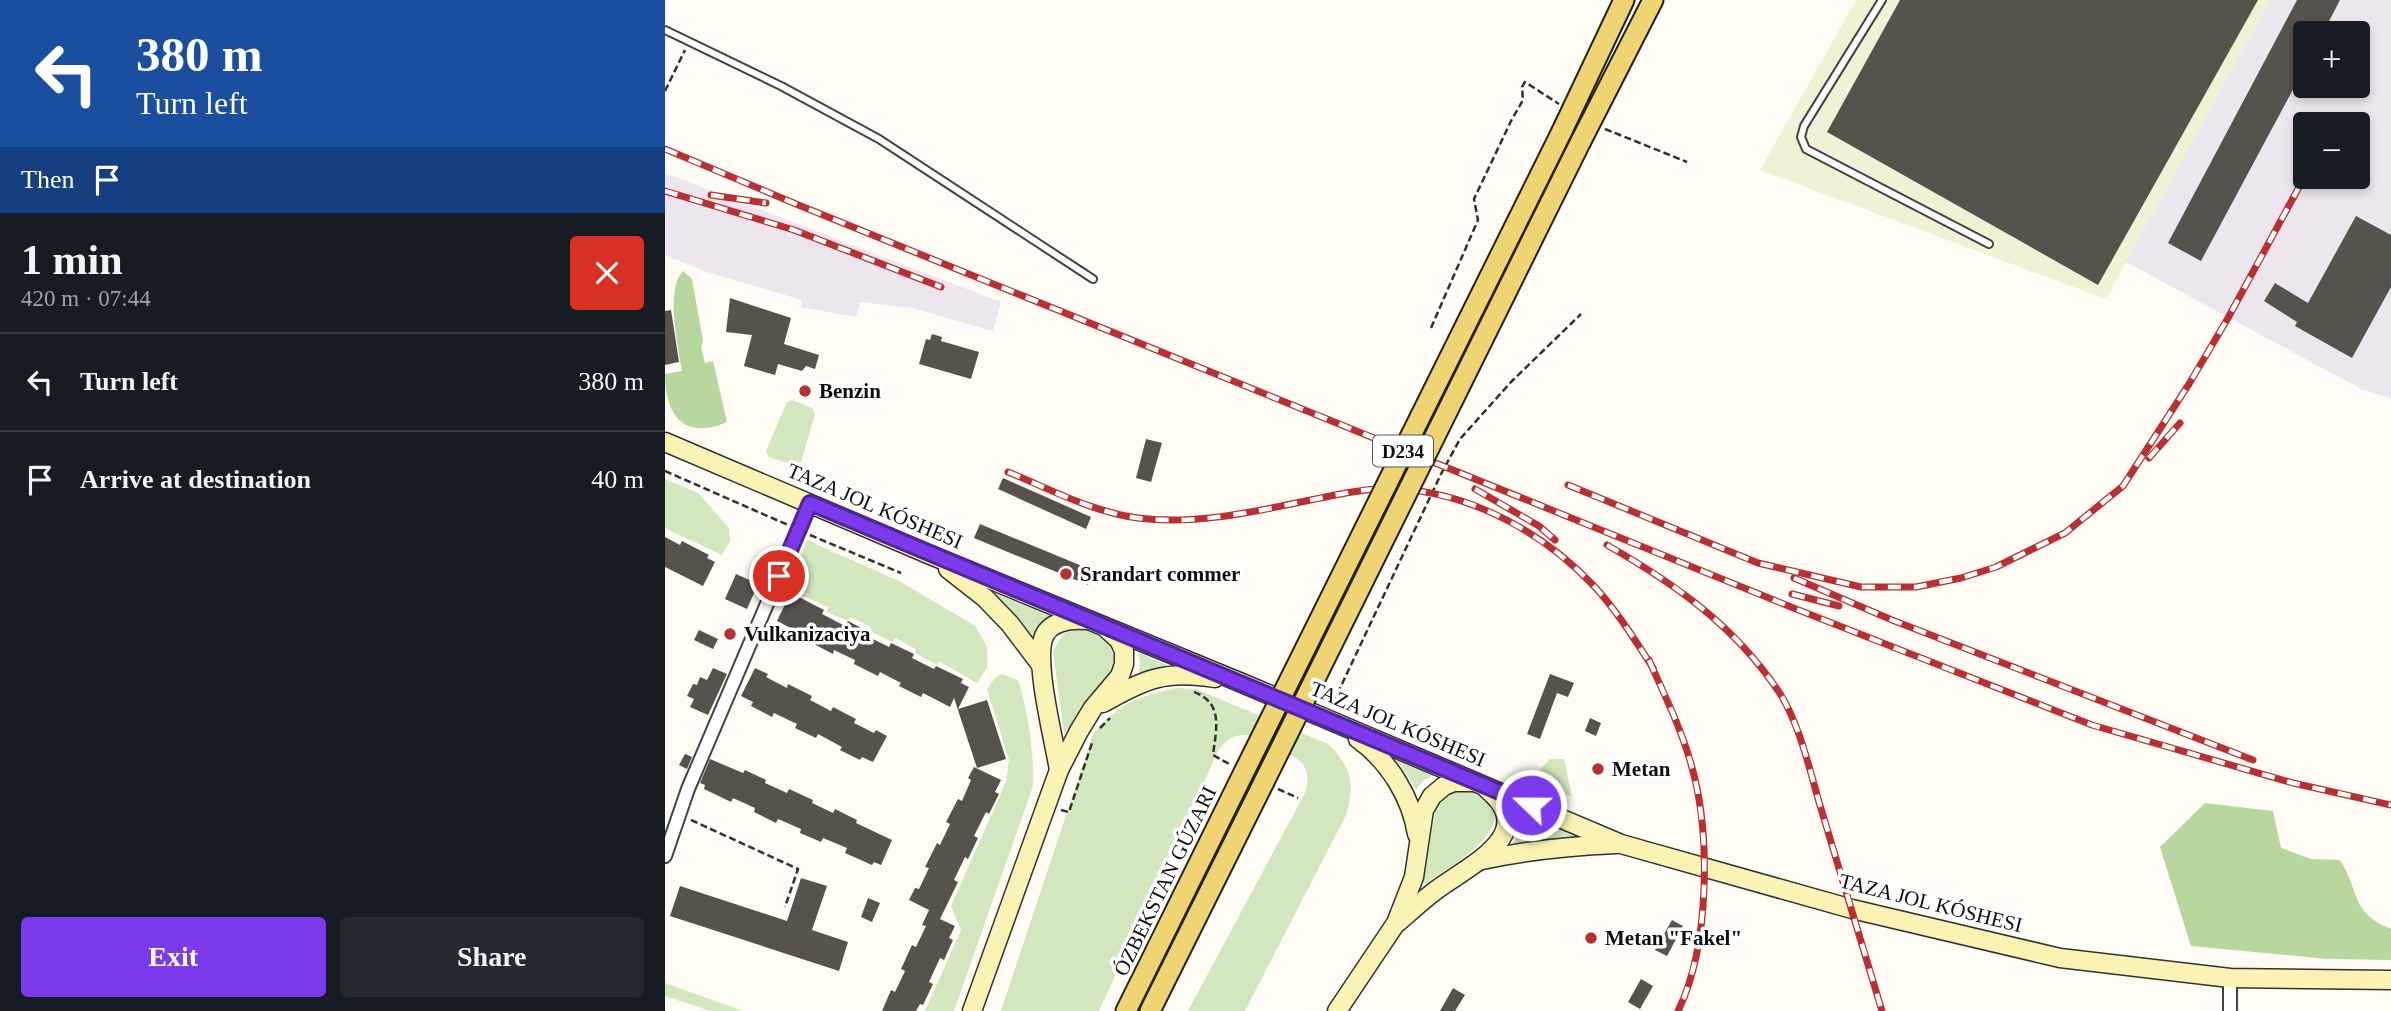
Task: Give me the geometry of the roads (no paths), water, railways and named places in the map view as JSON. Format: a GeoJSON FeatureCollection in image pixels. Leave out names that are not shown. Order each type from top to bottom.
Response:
{"type":"FeatureCollection","features":[{"type":"Feature","properties":{"kind":"main road","name":"D234"},"geometry":{"type":"LineString","coordinates":[[1126,1011],[1239,769],[1562,131],[1623,0]]}},
{"type":"Feature","properties":{"kind":"main road","name":"D234"},"geometry":{"type":"LineString","coordinates":[[1150,1011],[1270,785],[1581,141],[1653,0]]}},
{"type":"Feature","properties":{"kind":"main road","name":"TAZA JOL KÓSHESI"},"geometry":{"type":"LineString","coordinates":[[665,442],[1242,682],[1621,844],[1852,909],[2060,958],[2230,978],[2391,981]]}},
{"type":"Feature","properties":{"kind":"main road"},"geometry":{"type":"LineString","coordinates":[[929,554],[985,598],[1010,624],[1041,665]]}},
{"type":"Feature","properties":{"kind":"main road"},"geometry":{"type":"LineString","coordinates":[[972,1011],[1059,770],[1093,708],[1120,676],[1124,664],[1124,651],[1119,640],[1095,622],[1071,619],[1049,629],[1043,638],[1041,665],[1059,770]]}},
{"type":"Feature","properties":{"kind":"main road"},"geometry":{"type":"LineString","coordinates":[[1093,708],[1133,686],[1158,677],[1180,674],[1242,682]]}},
{"type":"Feature","properties":{"kind":"main road"},"geometry":{"type":"LineString","coordinates":[[1332,722],[1370,748],[1389,769],[1414,817],[1419,846]]}},
{"type":"Feature","properties":{"kind":"main road"},"geometry":{"type":"LineString","coordinates":[[1336,1011],[1396,923],[1414,877],[1424,810],[1444,786],[1454,782],[1480,784],[1499,799],[1505,811],[1506,829],[1499,844],[1482,860],[1437,889],[1396,923]]}},
{"type":"Feature","properties":{"kind":"main road"},"geometry":{"type":"LineString","coordinates":[[1482,860],[1547,848],[1621,844]]}},
{"type":"Feature","properties":{"kind":"street"},"geometry":{"type":"LineString","coordinates":[[665,856],[688,789],[810,503]]}},
{"type":"Feature","properties":{"kind":"street"},"geometry":{"type":"LineString","coordinates":[[2230,978],[2230,1011]]}},
{"type":"Feature","properties":{"kind":"lane"},"geometry":{"type":"LineString","coordinates":[[1882,0],[1804,126],[1801,137],[1806,149],[1989,244]]}},
{"type":"Feature","properties":{"kind":"lane"},"geometry":{"type":"LineString","coordinates":[[665,30],[781,86],[879,139],[1093,279]]}},
{"type":"Feature","properties":{"kind":"railway"},"geometry":{"type":"LineString","coordinates":[[665,149],[1796,609],[2092,725],[2293,783],[2391,805]]}},
{"type":"Feature","properties":{"kind":"railway"},"geometry":{"type":"LineString","coordinates":[[1568,485],[1758,563],[1861,587],[1916,587],[1961,578],[1996,567],[2065,533],[2123,486],[2228,318],[2298,189]]}},
{"type":"Feature","properties":{"kind":"railway"},"geometry":{"type":"LineString","coordinates":[[665,191],[794,230],[941,287]]}},
{"type":"Feature","properties":{"kind":"railway"},"geometry":{"type":"LineString","coordinates":[[711,195],[766,203]]}},
{"type":"Feature","properties":{"kind":"railway"},"geometry":{"type":"LineString","coordinates":[[2149,458],[2180,423]]}},
{"type":"Feature","properties":{"kind":"railway"},"geometry":{"type":"LineString","coordinates":[[1008,472],[1104,511],[1165,520],[1218,517],[1352,492],[1385,489],[1419,491],[1452,498],[1515,524],[1570,563],[1610,605],[1653,668]]}},
{"type":"Feature","properties":{"kind":"railway"},"geometry":{"type":"LineString","coordinates":[[1475,489],[1539,526],[1555,540]]}},
{"type":"Feature","properties":{"kind":"railway"},"geometry":{"type":"LineString","coordinates":[[1607,545],[1702,608],[1743,646],[1779,692],[1803,746],[1882,1011]]}},
{"type":"Feature","properties":{"kind":"railway"},"geometry":{"type":"LineString","coordinates":[[1794,578],[1892,620],[2253,760]]}},
{"type":"Feature","properties":{"kind":"railway"},"geometry":{"type":"LineString","coordinates":[[1792,594],[1839,606]]}},
{"type":"Feature","properties":{"kind":"railway"},"geometry":{"type":"LineString","coordinates":[[1649,660],[1687,751],[1702,822],[1704,889],[1701,922],[1689,985],[1678,1011]]}},
{"type":"Feature","properties":{"kind":"place","name":"Benzin"},"geometry":{"type":"Point","coordinates":[805,391]}},
{"type":"Feature","properties":{"kind":"place","name":"Srandart commer"},"geometry":{"type":"Point","coordinates":[1066,574]}},
{"type":"Feature","properties":{"kind":"place","name":"Vulkanizaciya"},"geometry":{"type":"Point","coordinates":[730,634]}},
{"type":"Feature","properties":{"kind":"place","name":"Metan"},"geometry":{"type":"Point","coordinates":[1598,769]}},
{"type":"Feature","properties":{"kind":"place","name":"Metan \"Fakel\""},"geometry":{"type":"Point","coordinates":[1591,938]}}]}
